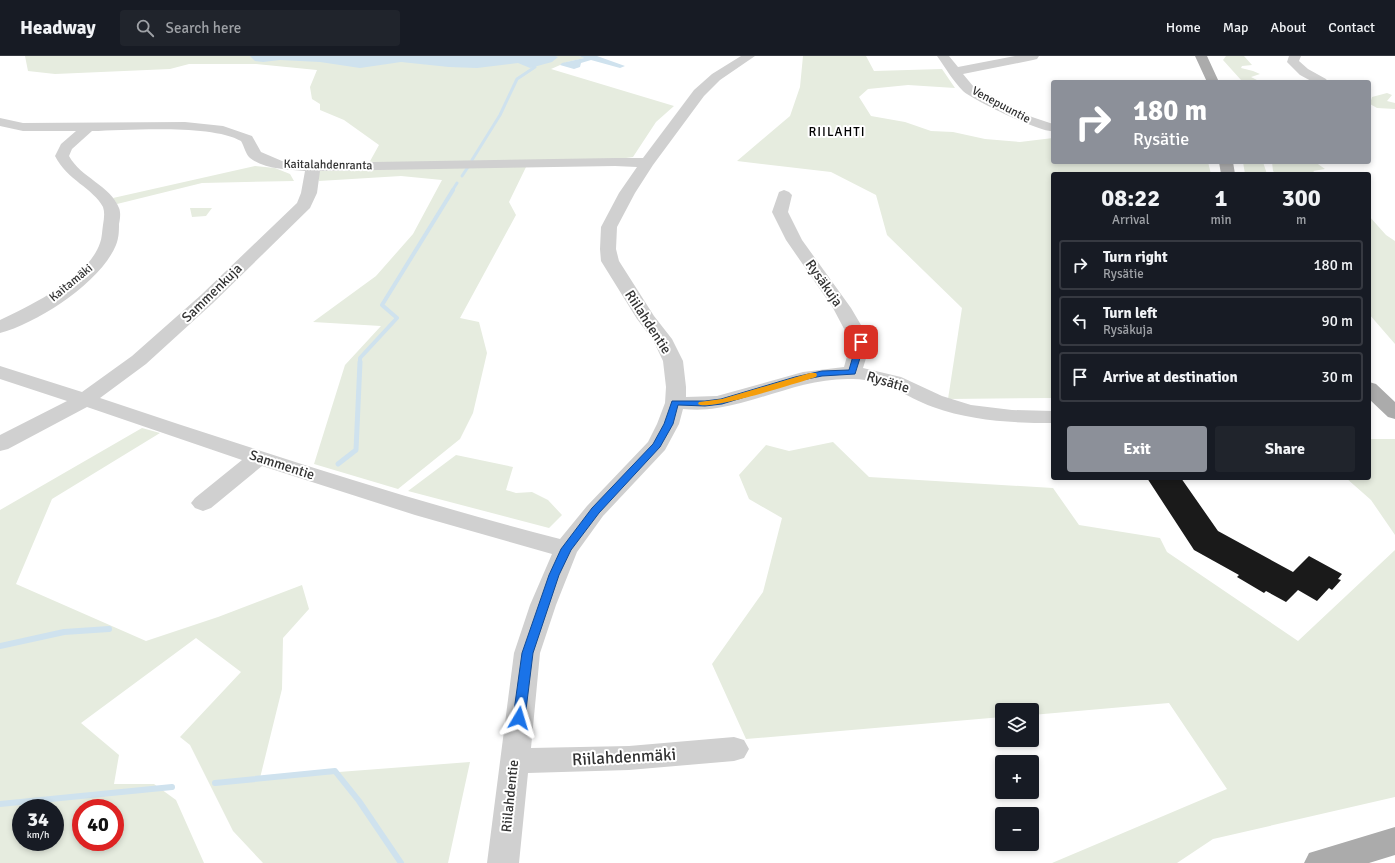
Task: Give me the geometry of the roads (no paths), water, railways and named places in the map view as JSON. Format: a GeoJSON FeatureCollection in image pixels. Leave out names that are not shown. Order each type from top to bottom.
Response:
{"type":"FeatureCollection","features":[{"type":"Feature","properties":{"kind":"main road"},"geometry":{"type":"LineString","coordinates":[[1201,56],[1213,80]]}},
{"type":"Feature","properties":{"kind":"main road"},"geometry":{"type":"LineString","coordinates":[[1381,399],[1395,413]]}},
{"type":"Feature","properties":{"kind":"main road"},"geometry":{"type":"LineString","coordinates":[[1320,863],[1395,841]]}},
{"type":"Feature","properties":{"kind":"street","name":"Riilahdentie"},"geometry":{"type":"LineString","coordinates":[[503,863],[527,653],[554,575],[566,549],[595,511],[657,445],[668,424],[675,403],[676,387],[673,361],[662,339],[646,319],[610,262],[608,249],[609,227],[627,193],[647,163],[699,93],[716,77],[749,56]]}},
{"type":"Feature","properties":{"kind":"street","name":"Venepuuntie"},"geometry":{"type":"LineString","coordinates":[[943,56],[968,89],[1036,123],[1051,123]]}},
{"type":"Feature","properties":{"kind":"street"},"geometry":{"type":"LineString","coordinates":[[954,71],[1033,56]]}},
{"type":"Feature","properties":{"kind":"street"},"geometry":{"type":"LineString","coordinates":[[1295,56],[1293,62],[1298,68],[1319,80]]}},
{"type":"Feature","properties":{"kind":"street","name":"Kaitalahdenranta"},"geometry":{"type":"LineString","coordinates":[[0,122],[23,127],[185,126],[223,130],[244,137],[247,139],[255,155],[280,165],[313,167],[604,162],[647,163]]}},
{"type":"Feature","properties":{"kind":"street"},"geometry":{"type":"LineString","coordinates":[[0,137],[23,127]]}},
{"type":"Feature","properties":{"kind":"street","name":"Kaitamäki"},"geometry":{"type":"LineString","coordinates":[[0,327],[34,311],[57,297],[93,267],[109,244],[112,214],[111,208],[94,187],[65,163],[62,156],[66,147],[88,127]]}},
{"type":"Feature","properties":{"kind":"street","name":"Sammenkuja"},"geometry":{"type":"LineString","coordinates":[[0,444],[85,400],[139,360],[165,338],[304,205],[309,193],[313,167]]}},
{"type":"Feature","properties":{"kind":"street","name":"Rysäkuja"},"geometry":{"type":"LineString","coordinates":[[784,195],[780,212],[794,240],[842,308],[861,342],[852,373]]}},
{"type":"Feature","properties":{"kind":"street","name":"Sammentie"},"geometry":{"type":"LineString","coordinates":[[0,372],[258,458],[451,519],[566,549]]}},
{"type":"Feature","properties":{"kind":"street","name":"Rysätie"},"geometry":{"type":"LineString","coordinates":[[675,403],[705,404],[722,401],[795,379],[822,373],[852,373],[886,379],[904,385],[943,404],[967,411],[997,415],[1051,417]]}},
{"type":"Feature","properties":{"kind":"street"},"geometry":{"type":"LineString","coordinates":[[203,503],[258,458]]}},
{"type":"Feature","properties":{"kind":"street","name":"Riilahdenmäki"},"geometry":{"type":"LineString","coordinates":[[514,761],[629,758],[734,750]]}},
{"type":"Feature","properties":{"kind":"water"},"geometry":{"type":"Polygon","coordinates":[[[250,56],[558,57],[552,62],[530,68],[518,63],[477,68],[449,67],[401,62],[360,68],[320,62],[280,60],[263,62],[255,61],[250,56]]]}},
{"type":"Feature","properties":{"kind":"water"},"geometry":{"type":"Polygon","coordinates":[[[579,56],[597,56],[625,66],[620,68],[591,60],[581,63],[580,67],[574,69],[560,65],[562,63],[584,58],[579,56]]]}},
{"type":"Feature","properties":{"kind":"waterway"},"geometry":{"type":"LineString","coordinates":[[472,160],[500,115],[517,79],[535,67]]}},
{"type":"Feature","properties":{"kind":"waterway"},"geometry":{"type":"LineString","coordinates":[[462,176],[468,167]]}},
{"type":"Feature","properties":{"kind":"waterway"},"geometry":{"type":"LineString","coordinates":[[452,191],[457,183]]}},
{"type":"Feature","properties":{"kind":"waterway"},"geometry":{"type":"LineString","coordinates":[[360,362],[360,358],[397,318],[382,305],[453,190]]}},
{"type":"Feature","properties":{"kind":"waterway"},"geometry":{"type":"LineString","coordinates":[[338,464],[356,450],[360,362]]}},
{"type":"Feature","properties":{"kind":"waterway"},"geometry":{"type":"LineString","coordinates":[[0,646],[64,632],[109,629]]}},
{"type":"Feature","properties":{"kind":"waterway"},"geometry":{"type":"LineString","coordinates":[[215,783],[335,771],[359,801],[401,863]]}},
{"type":"Feature","properties":{"kind":"waterway"},"geometry":{"type":"LineString","coordinates":[[0,804],[172,787]]}},
{"type":"Feature","properties":{"kind":"district","name":"RIILAHTI"},"geometry":{"type":"Point","coordinates":[837,132]}}]}
